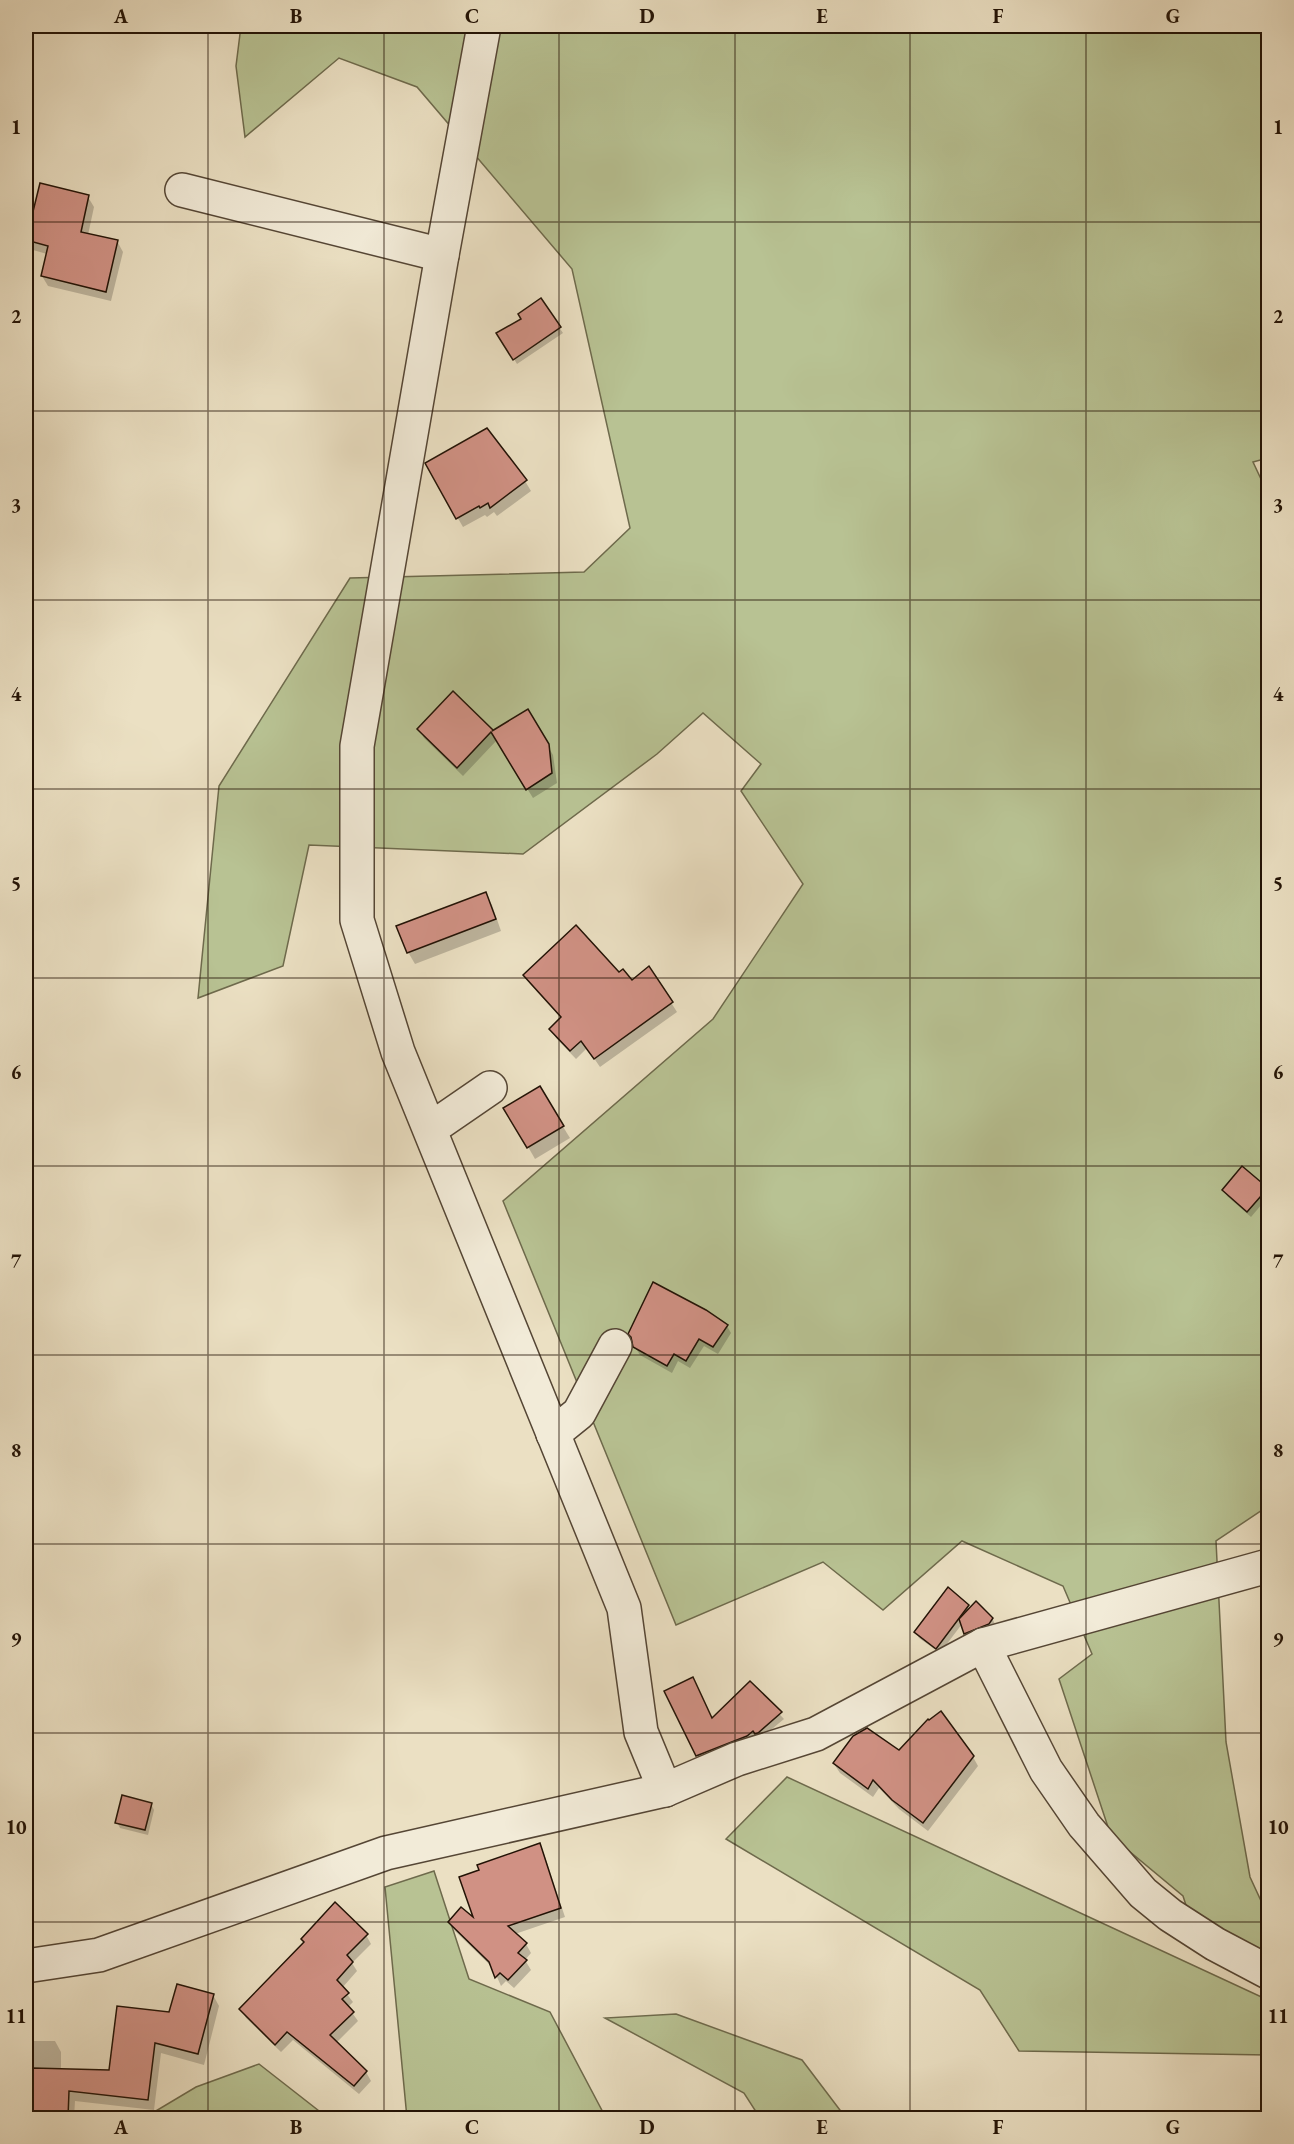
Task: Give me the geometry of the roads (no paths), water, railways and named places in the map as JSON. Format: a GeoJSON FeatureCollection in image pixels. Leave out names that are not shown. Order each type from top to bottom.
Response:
{"type":"FeatureCollection","features":[{"type":"Feature","properties":{"kind":"street"},"geometry":{"type":"LineString","coordinates":[[484,26],[357,746],[357,920],[398,1052],[624,1608],[641,1732],[665,1790]]}},
{"type":"Feature","properties":{"kind":"street"},"geometry":{"type":"LineString","coordinates":[[182,190],[442,255]]}},
{"type":"Feature","properties":{"kind":"street"},"geometry":{"type":"LineString","coordinates":[[429,1126],[442,1121],[490,1088]]}},
{"type":"Feature","properties":{"kind":"street"},"geometry":{"type":"LineString","coordinates":[[553,1434],[579,1413],[615,1347]]}},
{"type":"Feature","properties":{"kind":"street"},"geometry":{"type":"LineString","coordinates":[[26,1966],[99,1955],[386,1853],[665,1790],[737,1759],[816,1734],[983,1645],[1269,1566]]}},
{"type":"Feature","properties":{"kind":"street"},"geometry":{"type":"LineString","coordinates":[[983,1645],[1046,1770],[1084,1825],[1143,1893],[1170,1915],[1215,1944],[1269,1972]]}}]}
